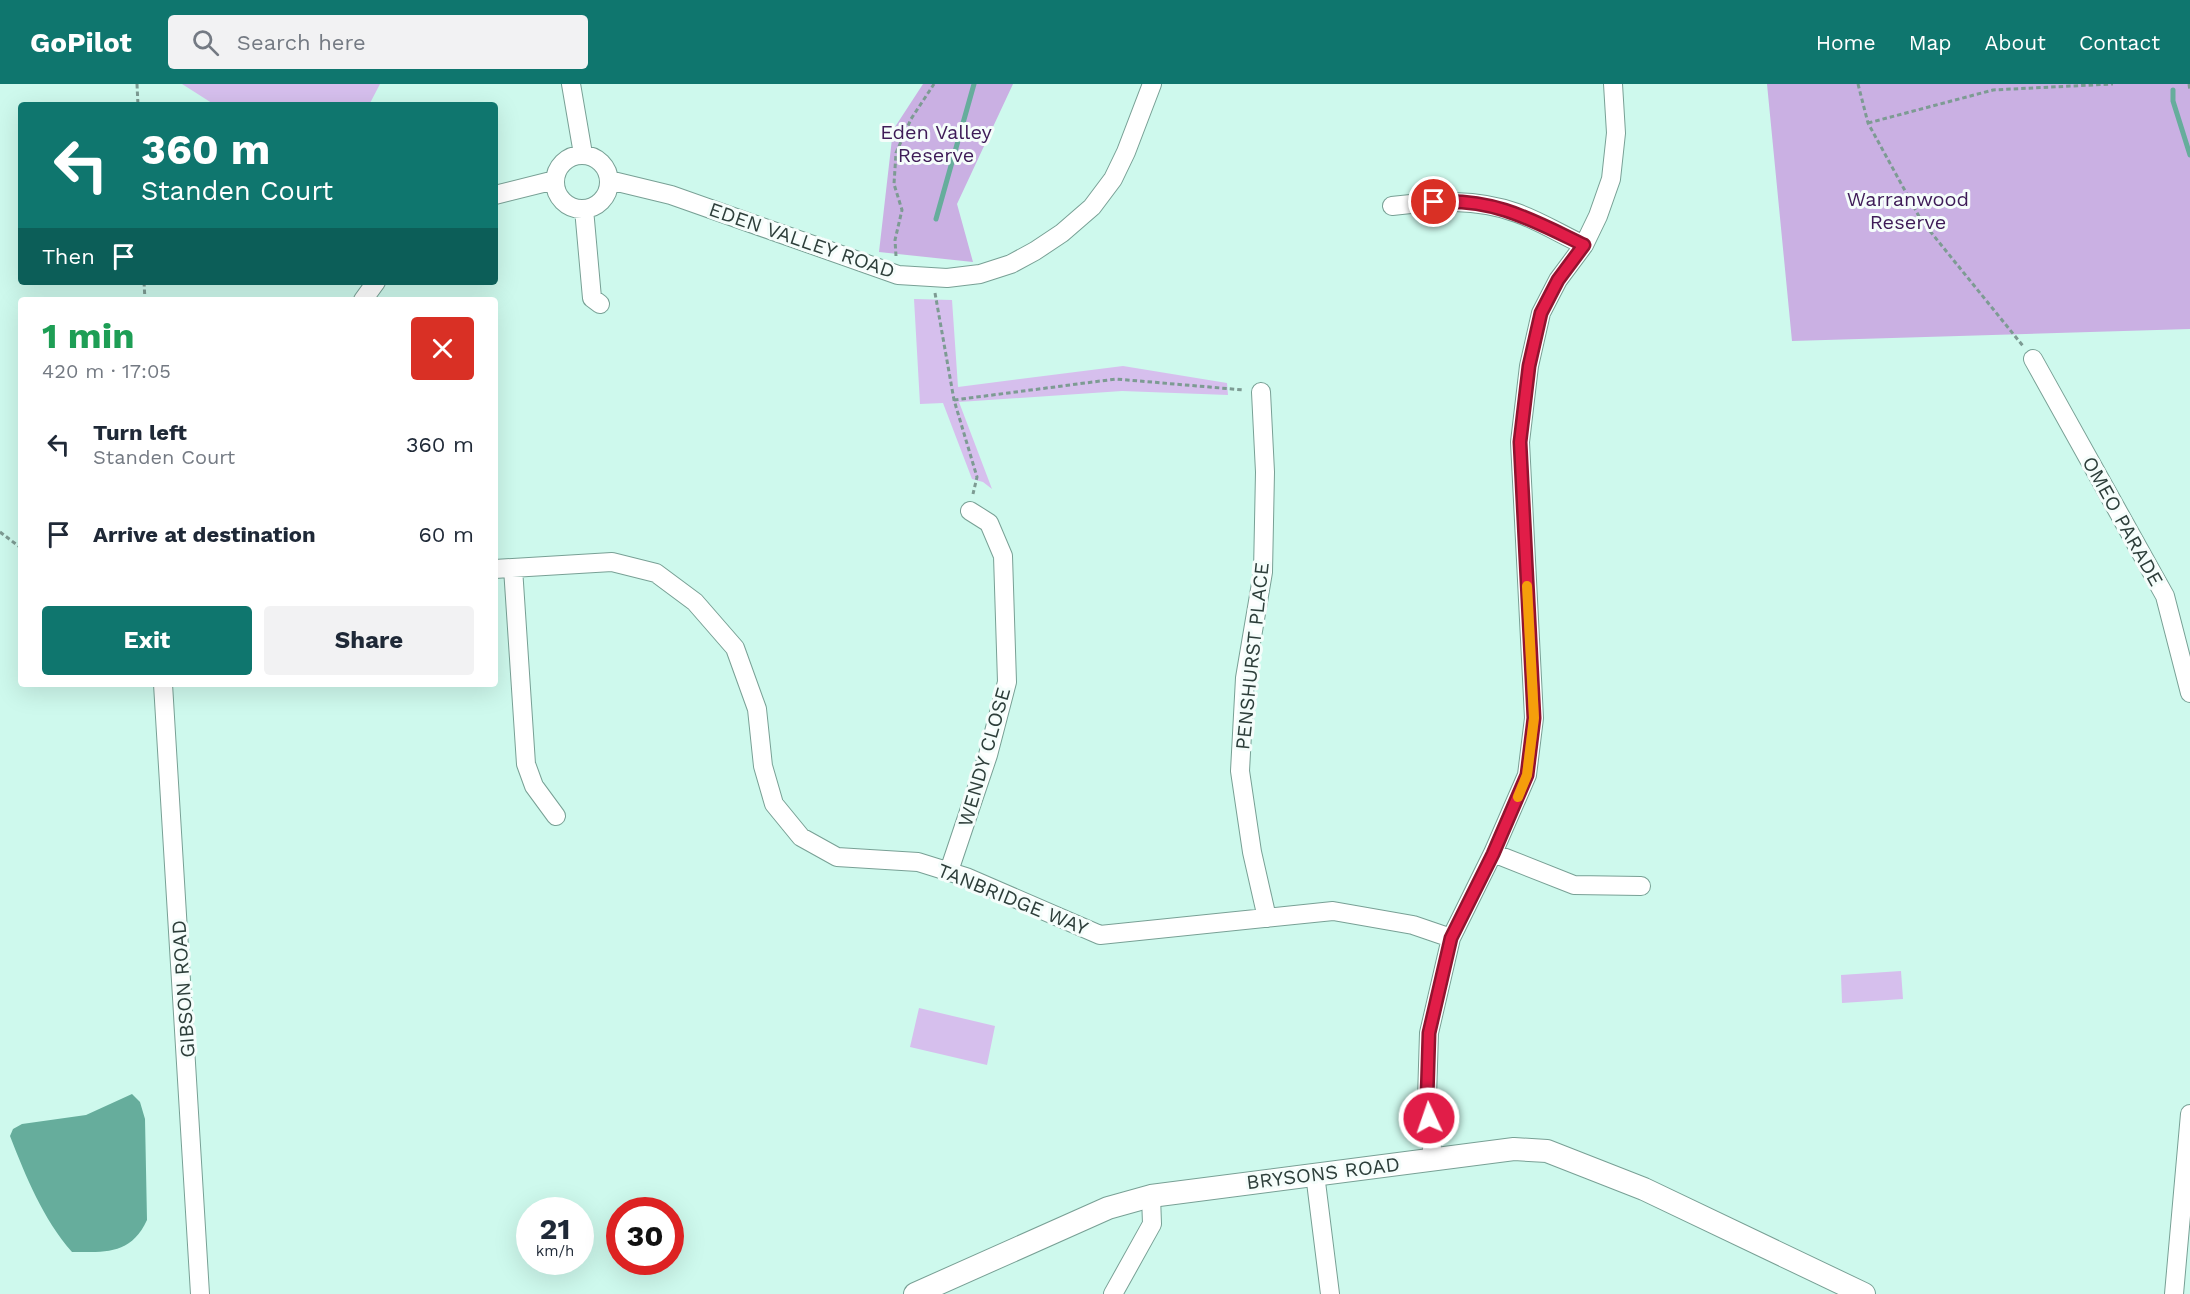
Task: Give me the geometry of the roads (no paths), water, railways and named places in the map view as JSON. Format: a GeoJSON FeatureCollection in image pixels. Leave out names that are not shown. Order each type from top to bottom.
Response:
{"type":"FeatureCollection","features":[{"type":"Feature","properties":{"kind":"street"},"geometry":{"type":"LineString","coordinates":[[571,84],[583,154]]}},
{"type":"Feature","properties":{"kind":"street","name":"EDEN VALLEY ROAD"},"geometry":{"type":"LineString","coordinates":[[609,180],[671,195],[898,274],[932,277],[980,274],[1011,264],[1035,251],[1092,207],[1113,179],[1152,84]]}},
{"type":"Feature","properties":{"kind":"street"},"geometry":{"type":"LineString","coordinates":[[1433,1159],[1427,1098],[1429,1033],[1451,938],[1493,854],[1527,775],[1534,718],[1520,442],[1529,366],[1541,313],[1558,280],[1584,245],[1598,216],[1611,179],[1616,133],[1613,84]]}},
{"type":"Feature","properties":{"kind":"street"},"geometry":{"type":"LineString","coordinates":[[583,154],[598,159],[608,172],[609,180],[609,188],[605,196],[592,207],[584,209],[566,205],[556,190],[555,180],[556,172],[567,159],[583,154]]}},
{"type":"Feature","properties":{"kind":"street"},"geometry":{"type":"LineString","coordinates":[[498,194],[555,180]]}},
{"type":"Feature","properties":{"kind":"street"},"geometry":{"type":"LineString","coordinates":[[1392,206],[1451,201],[1485,204],[1518,213],[1584,245]]}},
{"type":"Feature","properties":{"kind":"street"},"geometry":{"type":"LineString","coordinates":[[584,209],[592,302]]}},
{"type":"Feature","properties":{"kind":"street","name":"OMEO PARADE"},"geometry":{"type":"LineString","coordinates":[[2033,359],[2165,596],[2190,693]]}},
{"type":"Feature","properties":{"kind":"street","name":"PENSHURST PLACE"},"geometry":{"type":"LineString","coordinates":[[1261,392],[1265,472],[1263,572],[1245,678],[1240,771],[1252,852],[1268,918]]}},
{"type":"Feature","properties":{"kind":"street","name":"WENDY CLOSE"},"geometry":{"type":"LineString","coordinates":[[949,871],[988,755],[1007,682],[1002,556],[989,523],[970,511]]}},
{"type":"Feature","properties":{"kind":"street","name":"TANBRIDGE WAY"},"geometry":{"type":"LineString","coordinates":[[504,568],[612,562],[656,573],[695,602],[735,648],[757,709],[763,766],[774,804],[801,837],[837,857],[918,862],[949,871],[1100,934],[1333,911],[1413,925],[1451,938]]}},
{"type":"Feature","properties":{"kind":"street"},"geometry":{"type":"LineString","coordinates":[[504,568],[526,764],[534,786],[556,816]]}},
{"type":"Feature","properties":{"kind":"street","name":"GIBSON ROAD"},"geometry":{"type":"LineString","coordinates":[[163,687],[200,1294]]}},
{"type":"Feature","properties":{"kind":"street"},"geometry":{"type":"LineString","coordinates":[[1493,854],[1574,885],[1641,886]]}},
{"type":"Feature","properties":{"kind":"street"},"geometry":{"type":"LineString","coordinates":[[2174,1294],[2190,1114]]}},
{"type":"Feature","properties":{"kind":"street","name":"BRYSONS ROAD"},"geometry":{"type":"LineString","coordinates":[[915,1294],[1108,1208],[1151,1196],[1514,1149],[1547,1151],[1644,1189],[1864,1294]]}},
{"type":"Feature","properties":{"kind":"street"},"geometry":{"type":"LineString","coordinates":[[1315,1174],[1330,1294]]}},
{"type":"Feature","properties":{"kind":"street"},"geometry":{"type":"LineString","coordinates":[[1113,1294],[1152,1224],[1151,1196]]}},
{"type":"Feature","properties":{"kind":"waterway"},"geometry":{"type":"LineString","coordinates":[[936,219],[974,84]]}},
{"type":"Feature","properties":{"kind":"waterway"},"geometry":{"type":"LineString","coordinates":[[2173,90],[2173,101],[2190,155]]}},
{"type":"Feature","properties":{"kind":"park label","name":"Eden Valley Reserve"},"geometry":{"type":"Point","coordinates":[936,144]}},
{"type":"Feature","properties":{"kind":"park label","name":"Warranwood Reserve"},"geometry":{"type":"Point","coordinates":[1908,210]}}]}
